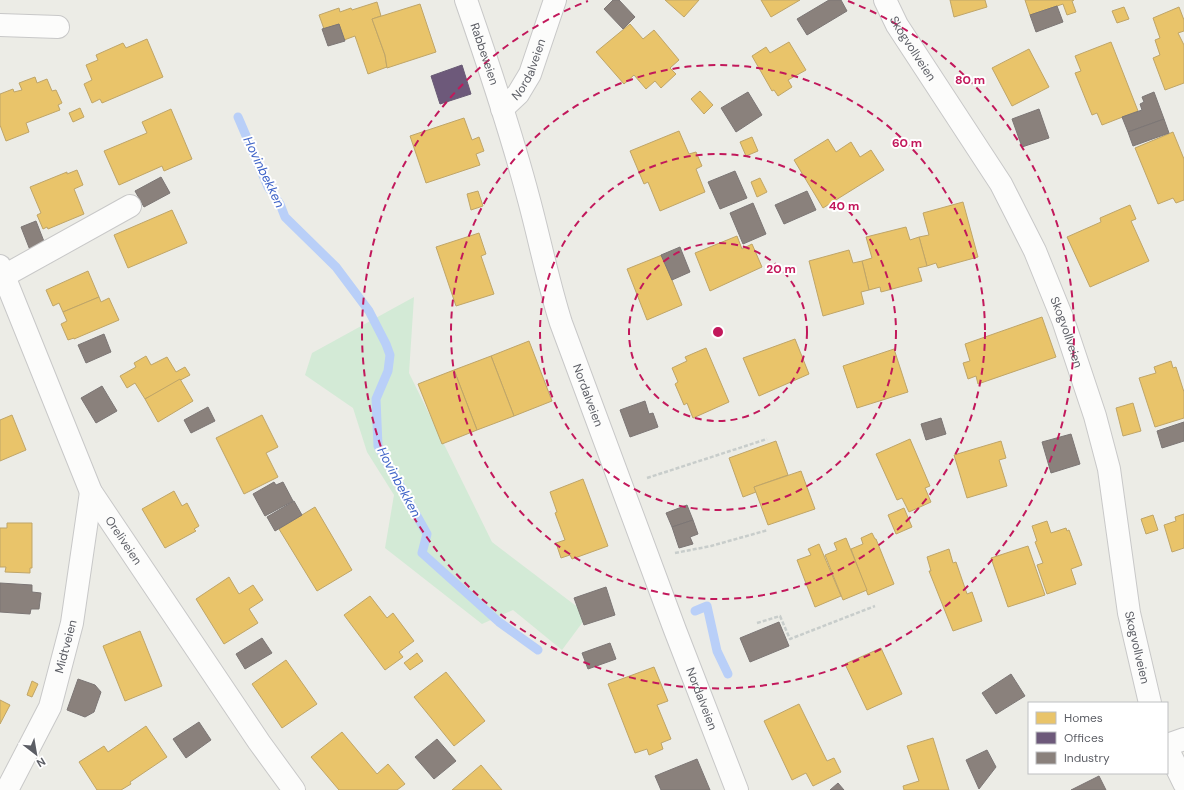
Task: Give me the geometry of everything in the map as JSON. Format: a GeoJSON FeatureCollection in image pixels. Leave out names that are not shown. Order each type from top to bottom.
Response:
{"type":"FeatureCollection","features":[{"type":"Feature","properties":{"kind":"street","name":"Rabbeveien"},"geometry":{"type":"LineString","coordinates":[[466,0],[502,108]]}},
{"type":"Feature","properties":{"kind":"street","name":"Nordalveien"},"geometry":{"type":"LineString","coordinates":[[555,0],[530,74],[518,94],[502,108],[530,202],[549,285],[561,323],[675,630],[737,790]]}},
{"type":"Feature","properties":{"kind":"street","name":"Skogvollveien"},"geometry":{"type":"LineString","coordinates":[[884,0],[897,25],[1000,184],[1035,251],[1063,320],[1095,416],[1109,469],[1129,613],[1150,702]]}},
{"type":"Feature","properties":{"kind":"street"},"geometry":{"type":"LineString","coordinates":[[0,25],[58,27]]}},
{"type":"Feature","properties":{"kind":"street"},"geometry":{"type":"LineString","coordinates":[[2,271],[130,206]]}},
{"type":"Feature","properties":{"kind":"street","name":"Oreliveien"},"geometry":{"type":"LineString","coordinates":[[2,271],[91,492],[255,736],[294,790]]}},
{"type":"Feature","properties":{"kind":"street","name":"Midtveien"},"geometry":{"type":"LineString","coordinates":[[7,790],[50,707],[72,623],[91,492]]}},
{"type":"Feature","properties":{"kind":"street"},"geometry":{"type":"LineString","coordinates":[[1168,744],[1184,739]]}},
{"type":"Feature","properties":{"kind":"street"},"geometry":{"type":"LineString","coordinates":[[1168,750],[1184,783]]}},
{"type":"Feature","properties":{"kind":"path"},"geometry":{"type":"LineString","coordinates":[[641,480],[767,439]]}},
{"type":"Feature","properties":{"kind":"path"},"geometry":{"type":"LineString","coordinates":[[680,552],[768,530]]}},
{"type":"Feature","properties":{"kind":"path"},"geometry":{"type":"LineString","coordinates":[[757,623],[780,616],[790,639],[875,606]]}},
{"type":"Feature","properties":{"kind":"green space"},"geometry":{"type":"Polygon","coordinates":[[[414,297],[409,373],[492,542],[588,615],[562,650],[513,610],[482,624],[385,548],[394,495],[367,452],[353,408],[305,375],[312,353],[414,297]]]}},
{"type":"Feature","properties":{"kind":"building: Homes"},"geometry":{"type":"Polygon","coordinates":[[[665,0],[699,0],[684,17],[665,0]]]}},
{"type":"Feature","properties":{"kind":"building: Homes"},"geometry":{"type":"Polygon","coordinates":[[[761,0],[800,0],[771,17],[761,0]]]}},
{"type":"Feature","properties":{"kind":"building: Homes"},"geometry":{"type":"Polygon","coordinates":[[[950,0],[985,0],[987,7],[954,17],[950,0]]]}},
{"type":"Feature","properties":{"kind":"building: Homes"},"geometry":{"type":"Polygon","coordinates":[[[1025,0],[1074,0],[1072,1],[1076,12],[1067,15],[1063,4],[1030,15],[1025,0]]]}},
{"type":"Feature","properties":{"kind":"building: Homes"},"geometry":{"type":"Polygon","coordinates":[[[377,2],[381,16],[372,19],[385,55],[387,67],[368,74],[355,36],[344,40],[339,24],[324,29],[319,15],[339,8],[340,12],[351,8],[352,10],[377,2]]]}},
{"type":"Feature","properties":{"kind":"building: Homes"},"geometry":{"type":"Polygon","coordinates":[[[420,4],[436,52],[387,68],[385,55],[372,19],[420,4]]]}},
{"type":"Feature","properties":{"kind":"building: Homes"},"geometry":{"type":"Polygon","coordinates":[[[1124,7],[1129,19],[1117,23],[1112,11],[1124,7]]]}},
{"type":"Feature","properties":{"kind":"building: Homes"},"geometry":{"type":"Polygon","coordinates":[[[1179,7],[1184,20],[1184,31],[1178,33],[1184,45],[1184,83],[1165,90],[1153,58],[1160,55],[1155,40],[1160,38],[1153,18],[1179,7]]]}},
{"type":"Feature","properties":{"kind":"building: Homes"},"geometry":{"type":"Polygon","coordinates":[[[630,24],[643,39],[654,30],[679,60],[670,68],[676,74],[661,88],[655,81],[646,89],[634,75],[624,84],[596,52],[630,24]]]}},
{"type":"Feature","properties":{"kind":"building: Homes"},"geometry":{"type":"Polygon","coordinates":[[[147,39],[163,77],[102,103],[100,99],[92,103],[84,84],[92,80],[86,65],[98,60],[96,55],[123,43],[126,48],[147,39]]]}},
{"type":"Feature","properties":{"kind":"building: Homes"},"geometry":{"type":"Polygon","coordinates":[[[789,42],[806,70],[788,80],[792,87],[778,96],[774,90],[772,91],[752,56],[766,47],[770,53],[789,42]]]}},
{"type":"Feature","properties":{"kind":"building: Homes"},"geometry":{"type":"Polygon","coordinates":[[[1111,42],[1138,111],[1102,125],[1097,113],[1092,115],[1075,73],[1081,71],[1075,56],[1111,42]]]}},
{"type":"Feature","properties":{"kind":"building: Homes"},"geometry":{"type":"Polygon","coordinates":[[[1029,49],[1049,87],[1012,106],[992,68],[1029,49]]]}},
{"type":"Feature","properties":{"kind":"building: Homes"},"geometry":{"type":"Polygon","coordinates":[[[35,77],[37,83],[47,79],[52,91],[56,90],[62,103],[58,105],[60,110],[26,123],[29,132],[6,141],[0,125],[0,94],[13,89],[14,92],[22,90],[19,83],[35,77]]]}},
{"type":"Feature","properties":{"kind":"building: Homes"},"geometry":{"type":"Polygon","coordinates":[[[700,91],[713,105],[704,114],[691,99],[700,91]]]}},
{"type":"Feature","properties":{"kind":"building: Homes"},"geometry":{"type":"Polygon","coordinates":[[[80,108],[84,117],[73,122],[69,113],[80,108]]]}},
{"type":"Feature","properties":{"kind":"building: Homes"},"geometry":{"type":"Polygon","coordinates":[[[171,109],[192,159],[164,171],[162,166],[119,185],[104,151],[147,133],[142,122],[171,109]]]}},
{"type":"Feature","properties":{"kind":"building: Homes"},"geometry":{"type":"Polygon","coordinates":[[[464,118],[472,140],[479,137],[484,151],[476,154],[480,165],[426,183],[410,136],[464,118]]]}},
{"type":"Feature","properties":{"kind":"building: Homes"},"geometry":{"type":"Polygon","coordinates":[[[679,131],[689,154],[696,152],[702,166],[696,169],[705,192],[660,211],[648,182],[644,184],[630,151],[679,131]]]}},
{"type":"Feature","properties":{"kind":"building: Homes"},"geometry":{"type":"Polygon","coordinates":[[[1173,132],[1184,159],[1184,200],[1176,203],[1173,198],[1158,204],[1135,148],[1173,132]]]}},
{"type":"Feature","properties":{"kind":"building: Homes"},"geometry":{"type":"Polygon","coordinates":[[[752,137],[758,151],[746,156],[740,142],[752,137]]]}},
{"type":"Feature","properties":{"kind":"building: Homes"},"geometry":{"type":"Polygon","coordinates":[[[828,139],[836,152],[851,142],[860,157],[871,150],[884,170],[823,208],[794,160],[828,139]]]}},
{"type":"Feature","properties":{"kind":"building: Homes"},"geometry":{"type":"Polygon","coordinates":[[[77,170],[83,185],[74,189],[84,214],[48,229],[47,227],[43,229],[37,215],[41,213],[30,187],[67,172],[67,174],[77,170]]]}},
{"type":"Feature","properties":{"kind":"building: Homes"},"geometry":{"type":"Polygon","coordinates":[[[760,178],[767,192],[757,197],[751,182],[760,178]]]}},
{"type":"Feature","properties":{"kind":"building: Homes"},"geometry":{"type":"Polygon","coordinates":[[[478,191],[483,206],[471,210],[467,194],[478,191]]]}},
{"type":"Feature","properties":{"kind":"building: Homes"},"geometry":{"type":"Polygon","coordinates":[[[963,202],[978,257],[938,268],[936,263],[927,266],[919,237],[929,235],[923,213],[963,202]]]}},
{"type":"Feature","properties":{"kind":"building: Homes"},"geometry":{"type":"Polygon","coordinates":[[[1130,205],[1136,219],[1131,221],[1149,261],[1090,287],[1067,237],[1101,222],[1100,218],[1130,205]]]}},
{"type":"Feature","properties":{"kind":"building: Homes"},"geometry":{"type":"Polygon","coordinates":[[[172,210],[187,243],[128,268],[114,235],[172,210]]]}},
{"type":"Feature","properties":{"kind":"building: Homes"},"geometry":{"type":"Polygon","coordinates":[[[906,227],[910,240],[919,237],[927,266],[918,268],[922,281],[881,292],[880,287],[869,290],[862,261],[872,258],[866,237],[906,227]]]}},
{"type":"Feature","properties":{"kind":"building: Homes"},"geometry":{"type":"Polygon","coordinates":[[[479,233],[486,254],[481,256],[494,294],[456,306],[436,247],[479,233]]]}},
{"type":"Feature","properties":{"kind":"building: Homes"},"geometry":{"type":"Polygon","coordinates":[[[737,236],[742,249],[752,244],[762,267],[710,291],[695,253],[737,236]]]}},
{"type":"Feature","properties":{"kind":"building: Homes"},"geometry":{"type":"Polygon","coordinates":[[[849,250],[853,263],[862,261],[869,290],[861,292],[864,304],[823,316],[809,261],[849,250]]]}},
{"type":"Feature","properties":{"kind":"building: Homes"},"geometry":{"type":"Polygon","coordinates":[[[662,255],[682,305],[647,320],[627,269],[662,255]]]}},
{"type":"Feature","properties":{"kind":"building: Homes"},"geometry":{"type":"Polygon","coordinates":[[[88,271],[99,297],[63,312],[59,303],[53,306],[46,290],[88,271]]]}},
{"type":"Feature","properties":{"kind":"building: Homes"},"geometry":{"type":"Polygon","coordinates":[[[99,297],[101,302],[109,298],[119,320],[74,339],[68,340],[61,324],[67,321],[63,312],[99,297]]]}},
{"type":"Feature","properties":{"kind":"building: Homes"},"geometry":{"type":"Polygon","coordinates":[[[1042,317],[1056,357],[978,384],[976,376],[968,379],[963,363],[970,361],[965,344],[1042,317]]]}},
{"type":"Feature","properties":{"kind":"building: Homes"},"geometry":{"type":"Polygon","coordinates":[[[795,339],[809,374],[759,396],[743,358],[795,339]]]}},
{"type":"Feature","properties":{"kind":"building: Homes"},"geometry":{"type":"Polygon","coordinates":[[[529,341],[552,401],[514,416],[491,356],[529,341]]]}},
{"type":"Feature","properties":{"kind":"building: Homes"},"geometry":{"type":"Polygon","coordinates":[[[706,348],[729,402],[693,418],[687,403],[684,405],[675,384],[678,382],[672,368],[687,361],[685,357],[706,348]]]}},
{"type":"Feature","properties":{"kind":"building: Homes"},"geometry":{"type":"Polygon","coordinates":[[[894,349],[908,392],[857,408],[843,366],[894,349]]]}},
{"type":"Feature","properties":{"kind":"building: Homes"},"geometry":{"type":"Polygon","coordinates":[[[146,356],[151,365],[167,357],[176,372],[185,367],[190,375],[145,399],[135,383],[127,388],[120,376],[136,367],[134,363],[146,356]]]}},
{"type":"Feature","properties":{"kind":"building: Homes"},"geometry":{"type":"Polygon","coordinates":[[[491,356],[514,416],[477,430],[454,370],[491,356]]]}},
{"type":"Feature","properties":{"kind":"building: Homes"},"geometry":{"type":"Polygon","coordinates":[[[1171,361],[1173,368],[1176,367],[1184,392],[1184,418],[1155,427],[1139,378],[1156,373],[1154,367],[1171,361]]]}},
{"type":"Feature","properties":{"kind":"building: Homes"},"geometry":{"type":"Polygon","coordinates":[[[454,370],[477,430],[442,444],[418,384],[454,370]]]}},
{"type":"Feature","properties":{"kind":"building: Homes"},"geometry":{"type":"Polygon","coordinates":[[[180,379],[193,401],[158,422],[145,399],[180,379]]]}},
{"type":"Feature","properties":{"kind":"building: Homes"},"geometry":{"type":"Polygon","coordinates":[[[1133,403],[1141,431],[1123,436],[1116,408],[1133,403]]]}},
{"type":"Feature","properties":{"kind":"building: Homes"},"geometry":{"type":"Polygon","coordinates":[[[12,415],[26,450],[0,461],[0,420],[12,415]]]}},
{"type":"Feature","properties":{"kind":"building: Homes"},"geometry":{"type":"Polygon","coordinates":[[[262,415],[278,447],[266,453],[278,477],[244,494],[216,438],[262,415]]]}},
{"type":"Feature","properties":{"kind":"building: Homes"},"geometry":{"type":"Polygon","coordinates":[[[910,439],[930,486],[925,488],[931,502],[909,512],[902,498],[897,500],[876,454],[910,439]]]}},
{"type":"Feature","properties":{"kind":"building: Homes"},"geometry":{"type":"Polygon","coordinates":[[[776,441],[788,475],[754,487],[756,492],[743,497],[729,458],[776,441]]]}},
{"type":"Feature","properties":{"kind":"building: Homes"},"geometry":{"type":"Polygon","coordinates":[[[1001,441],[1006,458],[999,460],[1007,486],[967,498],[954,455],[1001,441]]]}},
{"type":"Feature","properties":{"kind":"building: Homes"},"geometry":{"type":"Polygon","coordinates":[[[801,471],[815,509],[768,525],[754,487],[801,471]]]}},
{"type":"Feature","properties":{"kind":"building: Homes"},"geometry":{"type":"Polygon","coordinates":[[[583,479],[608,546],[572,559],[570,555],[561,558],[556,543],[565,540],[555,513],[557,512],[550,492],[583,479]]]}},
{"type":"Feature","properties":{"kind":"building: Homes"},"geometry":{"type":"Polygon","coordinates":[[[174,491],[182,506],[187,503],[199,526],[194,529],[196,531],[165,548],[142,509],[174,491]]]}},
{"type":"Feature","properties":{"kind":"building: Homes"},"geometry":{"type":"Polygon","coordinates":[[[315,507],[352,570],[317,591],[279,529],[315,507]]]}},
{"type":"Feature","properties":{"kind":"building: Homes"},"geometry":{"type":"Polygon","coordinates":[[[904,508],[912,527],[896,534],[888,515],[904,508]]]}},
{"type":"Feature","properties":{"kind":"building: Homes"},"geometry":{"type":"Polygon","coordinates":[[[1184,514],[1184,548],[1172,552],[1164,525],[1176,521],[1175,517],[1184,514]]]}},
{"type":"Feature","properties":{"kind":"building: Homes"},"geometry":{"type":"Polygon","coordinates":[[[1153,515],[1158,530],[1146,534],[1141,519],[1153,515]]]}},
{"type":"Feature","properties":{"kind":"building: Homes"},"geometry":{"type":"Polygon","coordinates":[[[1047,521],[1051,533],[1066,528],[1067,531],[1069,530],[1082,565],[1071,569],[1076,584],[1047,594],[1037,565],[1043,563],[1035,542],[1037,541],[1032,526],[1047,521]]]}},
{"type":"Feature","properties":{"kind":"building: Homes"},"geometry":{"type":"Polygon","coordinates":[[[7,523],[32,523],[32,568],[30,568],[30,573],[5,572],[6,567],[0,567],[0,528],[7,528],[7,523]]]}},
{"type":"Feature","properties":{"kind":"building: Homes"},"geometry":{"type":"Polygon","coordinates":[[[872,533],[876,539],[894,584],[868,595],[851,549],[863,544],[861,538],[872,533]]]}},
{"type":"Feature","properties":{"kind":"building: Homes"},"geometry":{"type":"Polygon","coordinates":[[[846,538],[867,590],[843,600],[825,555],[837,550],[834,543],[846,538]]]}},
{"type":"Feature","properties":{"kind":"building: Homes"},"geometry":{"type":"Polygon","coordinates":[[[819,544],[841,596],[815,607],[797,560],[811,555],[808,549],[819,544]]]}},
{"type":"Feature","properties":{"kind":"building: Homes"},"geometry":{"type":"Polygon","coordinates":[[[1028,546],[1045,595],[1008,607],[991,558],[1028,546]]]}},
{"type":"Feature","properties":{"kind":"building: Homes"},"geometry":{"type":"Polygon","coordinates":[[[949,549],[953,563],[956,562],[967,594],[972,592],[982,621],[953,631],[929,571],[931,571],[927,557],[949,549]]]}},
{"type":"Feature","properties":{"kind":"building: Homes"},"geometry":{"type":"Polygon","coordinates":[[[229,577],[239,594],[253,585],[263,600],[249,609],[258,623],[224,644],[196,599],[229,577]]]}},
{"type":"Feature","properties":{"kind":"building: Homes"},"geometry":{"type":"Polygon","coordinates":[[[370,596],[387,618],[393,613],[414,641],[399,652],[403,657],[385,670],[344,615],[370,596]]]}},
{"type":"Feature","properties":{"kind":"building: Homes"},"geometry":{"type":"Polygon","coordinates":[[[140,631],[162,686],[125,701],[103,646],[140,631]]]}},
{"type":"Feature","properties":{"kind":"building: Homes"},"geometry":{"type":"Polygon","coordinates":[[[881,648],[902,694],[867,710],[845,664],[881,648]]]}},
{"type":"Feature","properties":{"kind":"building: Homes"},"geometry":{"type":"Polygon","coordinates":[[[417,653],[423,661],[410,670],[404,663],[417,653]]]}},
{"type":"Feature","properties":{"kind":"building: Homes"},"geometry":{"type":"Polygon","coordinates":[[[286,660],[317,704],[282,728],[252,684],[286,660]]]}},
{"type":"Feature","properties":{"kind":"building: Homes"},"geometry":{"type":"Polygon","coordinates":[[[654,667],[668,701],[657,705],[671,739],[661,743],[663,749],[649,755],[647,749],[635,753],[608,684],[654,667]]]}},
{"type":"Feature","properties":{"kind":"building: Homes"},"geometry":{"type":"Polygon","coordinates":[[[446,672],[485,721],[454,746],[414,697],[446,672]]]}},
{"type":"Feature","properties":{"kind":"building: Homes"},"geometry":{"type":"Polygon","coordinates":[[[32,681],[38,684],[32,697],[27,695],[32,681]]]}},
{"type":"Feature","properties":{"kind":"building: Homes"},"geometry":{"type":"Polygon","coordinates":[[[0,700],[10,705],[0,724],[0,700]]]}},
{"type":"Feature","properties":{"kind":"building: Homes"},"geometry":{"type":"Polygon","coordinates":[[[799,704],[827,761],[834,758],[841,772],[813,786],[806,773],[792,780],[764,721],[799,704]]]}},
{"type":"Feature","properties":{"kind":"building: Homes"},"geometry":{"type":"Polygon","coordinates":[[[146,726],[167,757],[130,782],[131,784],[121,790],[97,790],[79,762],[104,746],[108,752],[146,726]]]}},
{"type":"Feature","properties":{"kind":"building: Homes"},"geometry":{"type":"Polygon","coordinates":[[[342,732],[377,774],[388,764],[405,784],[397,790],[339,790],[311,757],[342,732]]]}},
{"type":"Feature","properties":{"kind":"building: Homes"},"geometry":{"type":"Polygon","coordinates":[[[933,738],[949,790],[904,790],[903,786],[919,781],[907,746],[933,738]]]}},
{"type":"Feature","properties":{"kind":"building: Homes"},"geometry":{"type":"Polygon","coordinates":[[[481,765],[502,790],[452,790],[481,765]]]}},
{"type":"Feature","properties":{"kind":"building: Offices"},"geometry":{"type":"Polygon","coordinates":[[[462,65],[471,94],[440,104],[431,76],[462,65]]]}},
{"type":"Feature","properties":{"kind":"building: Industry"},"geometry":{"type":"Polygon","coordinates":[[[613,0],[619,0],[635,17],[623,29],[604,9],[613,0]]]}},
{"type":"Feature","properties":{"kind":"building: Industry"},"geometry":{"type":"Polygon","coordinates":[[[829,0],[841,0],[847,11],[807,35],[797,19],[829,0]]]}},
{"type":"Feature","properties":{"kind":"building: Industry"},"geometry":{"type":"Polygon","coordinates":[[[1057,6],[1063,22],[1036,32],[1030,15],[1057,6]]]}},
{"type":"Feature","properties":{"kind":"building: Industry"},"geometry":{"type":"Polygon","coordinates":[[[339,24],[345,41],[328,46],[322,29],[339,24]]]}},
{"type":"Feature","properties":{"kind":"building: Industry"},"geometry":{"type":"Polygon","coordinates":[[[748,92],[762,115],[736,132],[721,108],[748,92]]]}},
{"type":"Feature","properties":{"kind":"building: Industry"},"geometry":{"type":"Polygon","coordinates":[[[1154,92],[1164,119],[1128,132],[1122,117],[1142,110],[1140,104],[1144,102],[1142,97],[1154,92]]]}},
{"type":"Feature","properties":{"kind":"building: Industry"},"geometry":{"type":"Polygon","coordinates":[[[1039,109],[1049,138],[1022,147],[1012,119],[1039,109]]]}},
{"type":"Feature","properties":{"kind":"building: Industry"},"geometry":{"type":"Polygon","coordinates":[[[1164,119],[1169,133],[1133,146],[1128,132],[1164,119]]]}},
{"type":"Feature","properties":{"kind":"building: Industry"},"geometry":{"type":"Polygon","coordinates":[[[735,171],[747,198],[720,209],[708,182],[735,171]]]}},
{"type":"Feature","properties":{"kind":"building: Industry"},"geometry":{"type":"Polygon","coordinates":[[[161,177],[170,193],[144,207],[135,191],[161,177]]]}},
{"type":"Feature","properties":{"kind":"building: Industry"},"geometry":{"type":"Polygon","coordinates":[[[807,191],[816,210],[784,224],[775,205],[807,191]]]}},
{"type":"Feature","properties":{"kind":"building: Industry"},"geometry":{"type":"Polygon","coordinates":[[[753,203],[766,234],[743,244],[730,213],[753,203]]]}},
{"type":"Feature","properties":{"kind":"building: Industry"},"geometry":{"type":"Polygon","coordinates":[[[36,221],[45,244],[30,250],[21,227],[36,221]]]}},
{"type":"Feature","properties":{"kind":"building: Industry"},"geometry":{"type":"Polygon","coordinates":[[[680,247],[690,272],[672,280],[661,255],[680,247]]]}},
{"type":"Feature","properties":{"kind":"building: Industry"},"geometry":{"type":"Polygon","coordinates":[[[104,334],[111,352],[86,363],[78,345],[104,334]]]}},
{"type":"Feature","properties":{"kind":"building: Industry"},"geometry":{"type":"Polygon","coordinates":[[[102,386],[117,411],[96,423],[81,398],[102,386]]]}},
{"type":"Feature","properties":{"kind":"building: Industry"},"geometry":{"type":"Polygon","coordinates":[[[645,401],[649,414],[653,413],[658,427],[630,437],[620,410],[645,401]]]}},
{"type":"Feature","properties":{"kind":"building: Industry"},"geometry":{"type":"Polygon","coordinates":[[[208,407],[215,421],[191,433],[184,420],[208,407]]]}},
{"type":"Feature","properties":{"kind":"building: Industry"},"geometry":{"type":"Polygon","coordinates":[[[941,418],[946,434],[926,440],[921,424],[941,418]]]}},
{"type":"Feature","properties":{"kind":"building: Industry"},"geometry":{"type":"Polygon","coordinates":[[[1184,422],[1184,441],[1162,448],[1157,431],[1184,422]]]}},
{"type":"Feature","properties":{"kind":"building: Industry"},"geometry":{"type":"Polygon","coordinates":[[[1071,434],[1080,464],[1051,473],[1042,442],[1071,434]]]}},
{"type":"Feature","properties":{"kind":"building: Industry"},"geometry":{"type":"Polygon","coordinates":[[[274,482],[276,485],[283,482],[293,501],[265,516],[253,494],[274,482]]]}},
{"type":"Feature","properties":{"kind":"building: Industry"},"geometry":{"type":"Polygon","coordinates":[[[294,501],[302,515],[275,531],[267,517],[294,501]]]}},
{"type":"Feature","properties":{"kind":"building: Industry"},"geometry":{"type":"Polygon","coordinates":[[[687,505],[693,520],[672,527],[666,513],[687,505]]]}},
{"type":"Feature","properties":{"kind":"building: Industry"},"geometry":{"type":"Polygon","coordinates":[[[693,520],[698,534],[690,537],[693,544],[679,548],[672,527],[693,520]]]}},
{"type":"Feature","properties":{"kind":"building: Industry"},"geometry":{"type":"Polygon","coordinates":[[[0,583],[32,585],[32,592],[41,593],[39,609],[31,609],[30,614],[0,612],[0,583]]]}},
{"type":"Feature","properties":{"kind":"building: Industry"},"geometry":{"type":"Polygon","coordinates":[[[606,587],[615,615],[584,625],[574,598],[606,587]]]}},
{"type":"Feature","properties":{"kind":"building: Industry"},"geometry":{"type":"Polygon","coordinates":[[[779,622],[789,646],[750,662],[740,638],[779,622]]]}},
{"type":"Feature","properties":{"kind":"building: Industry"},"geometry":{"type":"Polygon","coordinates":[[[262,638],[272,653],[245,669],[236,654],[262,638]]]}},
{"type":"Feature","properties":{"kind":"building: Industry"},"geometry":{"type":"Polygon","coordinates":[[[610,643],[616,659],[588,669],[582,653],[610,643]]]}},
{"type":"Feature","properties":{"kind":"building: Industry"},"geometry":{"type":"Polygon","coordinates":[[[1011,674],[1025,696],[996,714],[982,693],[1011,674]]]}},
{"type":"Feature","properties":{"kind":"building: Industry"},"geometry":{"type":"Polygon","coordinates":[[[78,679],[95,685],[101,692],[94,712],[85,717],[67,710],[78,679]]]}},
{"type":"Feature","properties":{"kind":"building: Industry"},"geometry":{"type":"Polygon","coordinates":[[[199,722],[211,740],[186,758],[173,739],[199,722]]]}},
{"type":"Feature","properties":{"kind":"building: Industry"},"geometry":{"type":"Polygon","coordinates":[[[437,739],[456,761],[434,779],[415,757],[437,739]]]}},
{"type":"Feature","properties":{"kind":"building: Industry"},"geometry":{"type":"Polygon","coordinates":[[[987,750],[996,767],[979,789],[966,760],[987,750]]]}},
{"type":"Feature","properties":{"kind":"building: Industry"},"geometry":{"type":"Polygon","coordinates":[[[697,759],[710,790],[661,790],[655,776],[697,759]]]}},
{"type":"Feature","properties":{"kind":"building: Industry"},"geometry":{"type":"Polygon","coordinates":[[[1099,776],[1106,790],[1071,790],[1099,776]]]}},
{"type":"Feature","properties":{"kind":"building: Industry"},"geometry":{"type":"Polygon","coordinates":[[[838,783],[844,790],[830,790],[838,783]]]}},
{"type":"Feature","properties":{"kind":"waterway","name":"Hovinbekken"},"geometry":{"type":"LineString","coordinates":[[238,117],[268,187],[280,204],[285,217],[336,267],[369,311],[386,344],[390,355],[388,371],[376,399],[378,446],[427,534],[422,553],[499,622],[538,650]]}},
{"type":"Feature","properties":{"kind":"waterway","name":"Hovinbekken"},"geometry":{"type":"LineString","coordinates":[[695,611],[707,606],[717,651],[728,674]]}}]}
